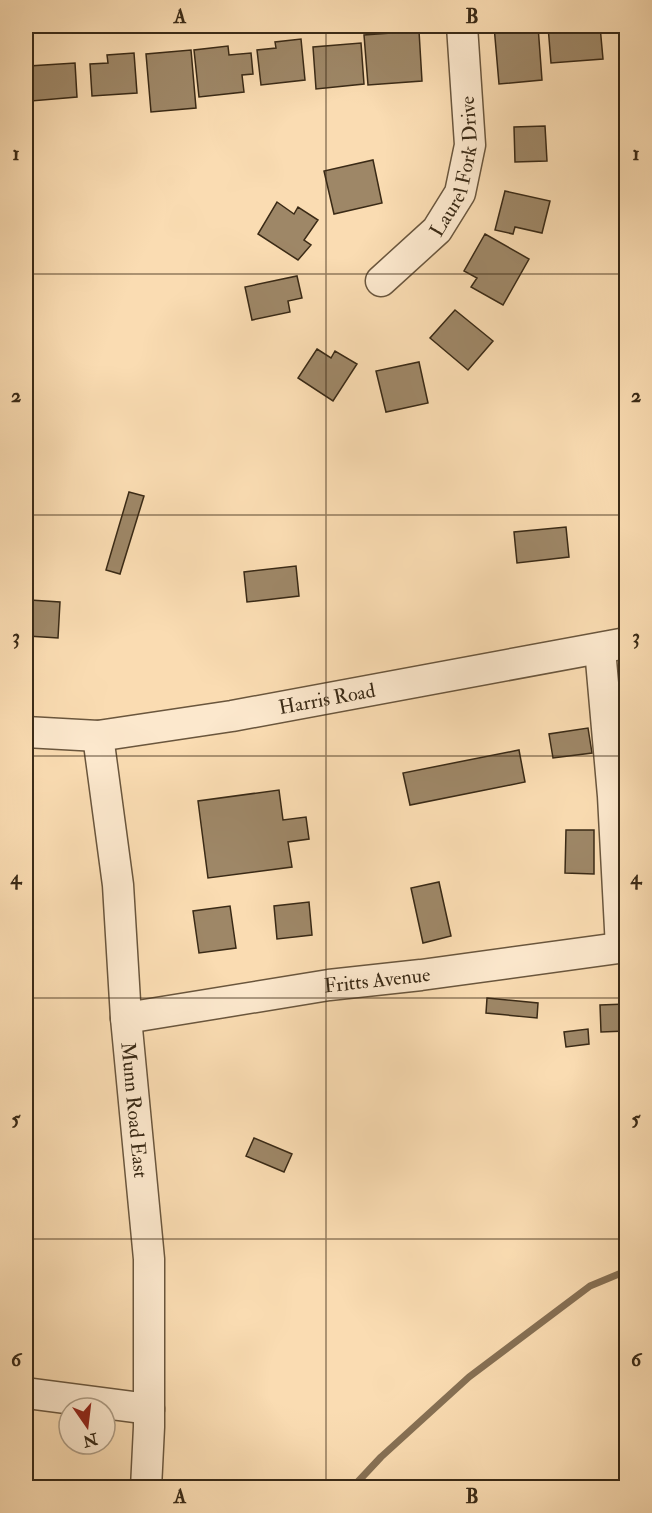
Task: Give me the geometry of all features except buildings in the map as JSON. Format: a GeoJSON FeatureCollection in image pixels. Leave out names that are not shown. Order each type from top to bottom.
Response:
{"type":"FeatureCollection","features":[{"type":"Feature","properties":{"kind":"street","name":"Laurel Fork Drive"},"geometry":{"type":"LineString","coordinates":[[381,281],[437,230],[460,193],[470,145],[462,26]]}},
{"type":"Feature","properties":{"kind":"street","name":"Harris Road"},"geometry":{"type":"LineString","coordinates":[[26,732],[98,735],[240,714],[613,646]]}},
{"type":"Feature","properties":{"kind":"street"},"geometry":{"type":"LineString","coordinates":[[613,646],[613,796],[624,947]]}},
{"type":"Feature","properties":{"kind":"street","name":"Munn Road East"},"geometry":{"type":"LineString","coordinates":[[98,735],[118,885],[126,1018],[149,1259],[149,1409],[146,1488]]}},
{"type":"Feature","properties":{"kind":"street","name":"Fritts Avenue"},"geometry":{"type":"LineString","coordinates":[[126,1018],[329,985],[422,975],[624,947]]}},
{"type":"Feature","properties":{"kind":"street"},"geometry":{"type":"LineString","coordinates":[[26,1393],[149,1409]]}},
{"type":"Feature","properties":{"kind":"waterway"},"geometry":{"type":"LineString","coordinates":[[352,1488],[381,1457],[469,1377],[590,1286],[626,1271]]}}]}
